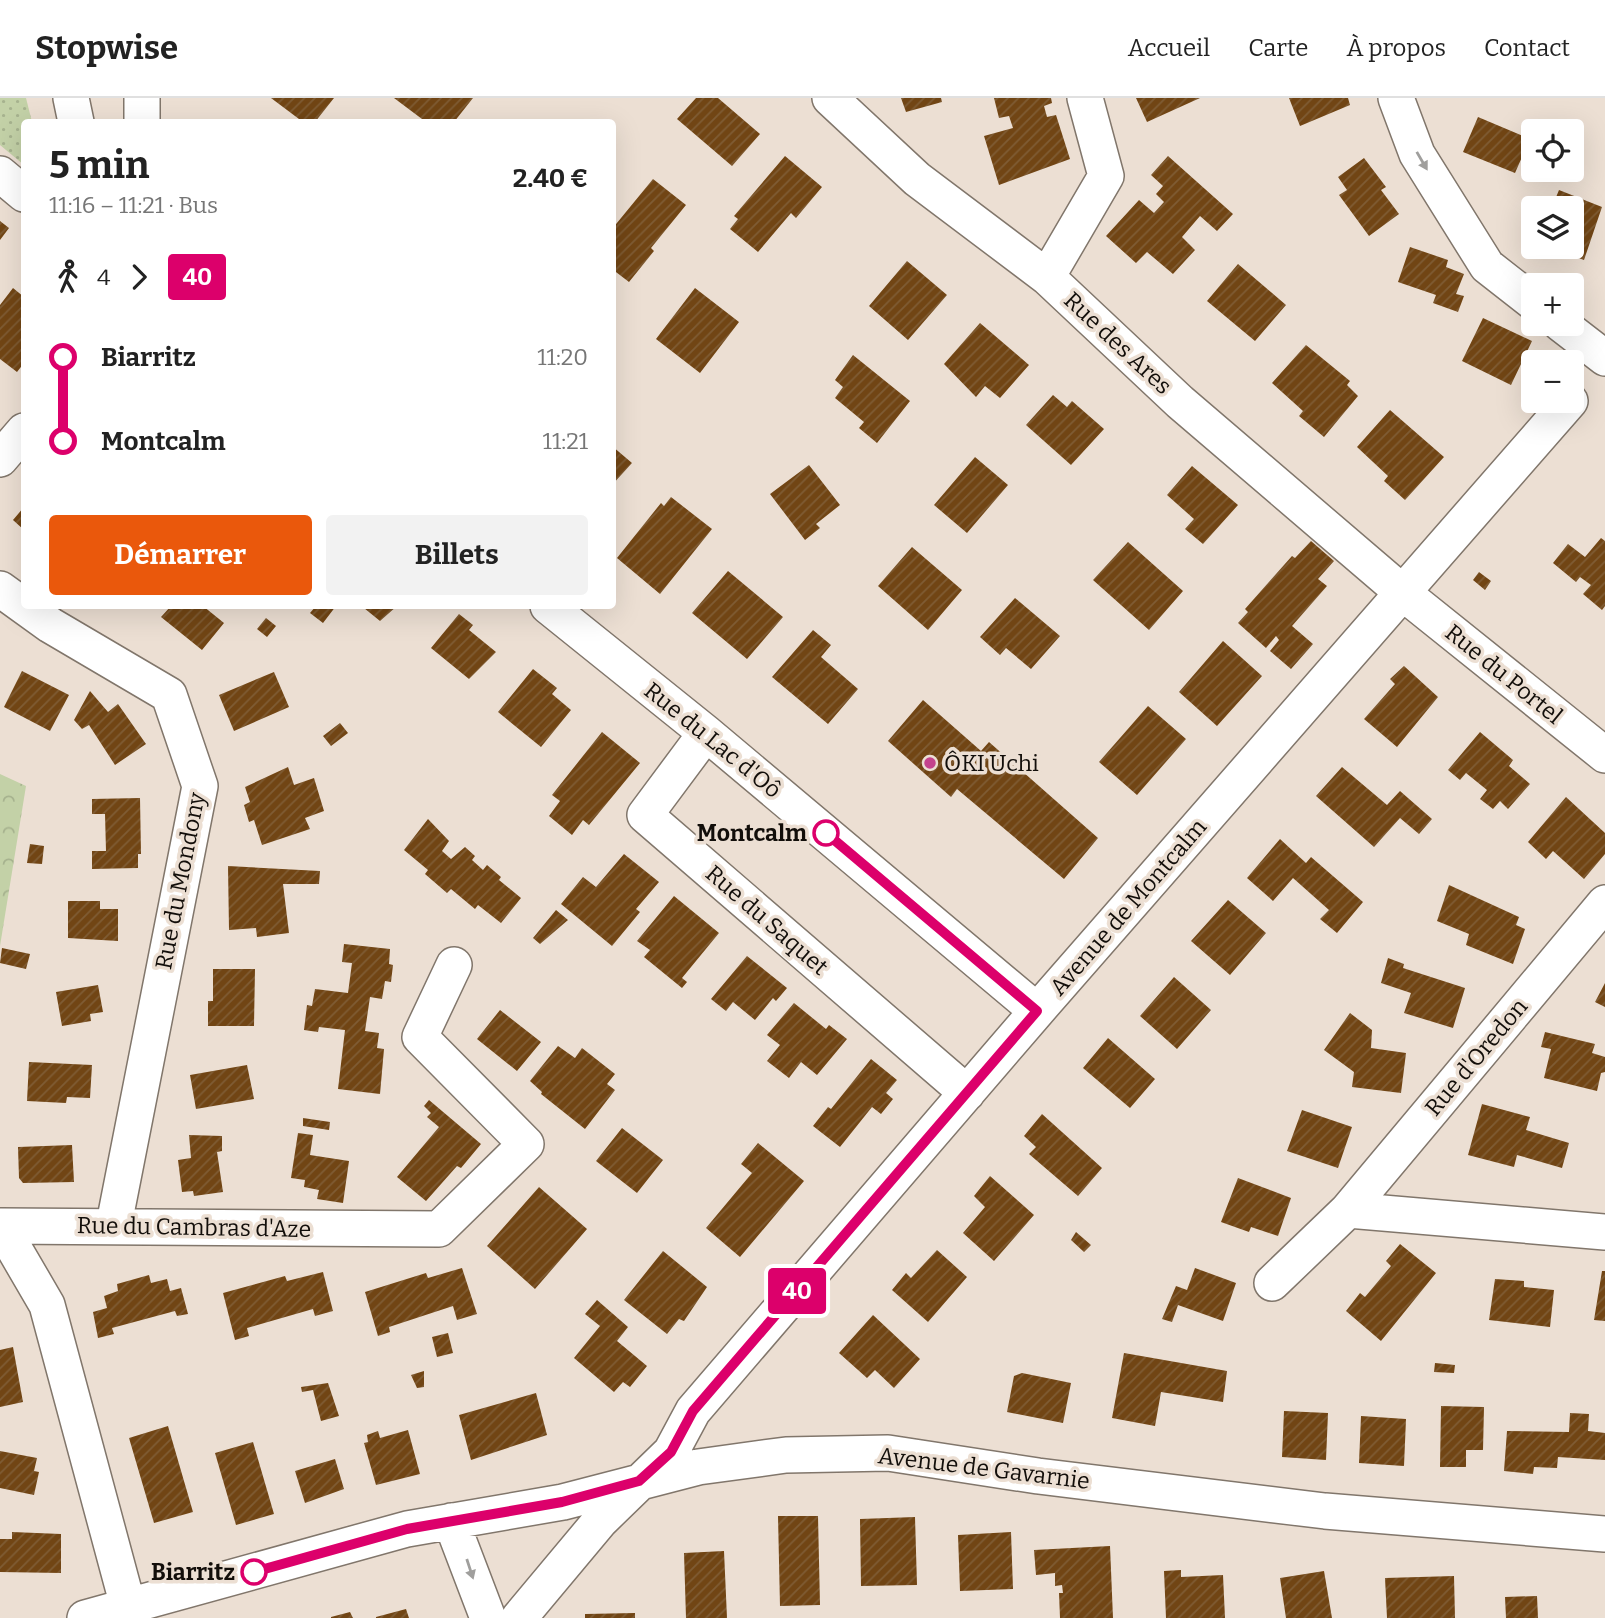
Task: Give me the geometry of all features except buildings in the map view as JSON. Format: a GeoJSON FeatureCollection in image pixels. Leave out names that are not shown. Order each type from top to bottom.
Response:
{"type":"FeatureCollection","features":[{"type":"Feature","properties":{"kind":"street","name":"Rue des Ares"},"geometry":{"type":"LineString","coordinates":[[830,98],[917,179],[1047,277],[1180,402],[1403,593]]}},
{"type":"Feature","properties":{"kind":"street"},"geometry":{"type":"LineString","coordinates":[[1047,277],[1106,176],[1085,98]]}},
{"type":"Feature","properties":{"kind":"street"},"geometry":{"type":"LineString","coordinates":[[1396,98],[1417,154],[1487,266],[1521,293]]}},
{"type":"Feature","properties":{"kind":"street"},"geometry":{"type":"LineString","coordinates":[[0,174],[21,192]]}},
{"type":"Feature","properties":{"kind":"street"},"geometry":{"type":"LineString","coordinates":[[1576,336],[1605,360]]}},
{"type":"Feature","properties":{"kind":"street","name":"Avenue de Montcalm"},"geometry":{"type":"LineString","coordinates":[[1584,385],[1605,360]]}},
{"type":"Feature","properties":{"kind":"street","name":"Avenue de Montcalm"},"geometry":{"type":"LineString","coordinates":[[519,1618],[564,1561],[639,1481],[671,1452],[693,1411],[1037,1011],[1560,413]]}},
{"type":"Feature","properties":{"kind":"street"},"geometry":{"type":"LineString","coordinates":[[0,459],[21,434]]}},
{"type":"Feature","properties":{"kind":"street","name":"Rue du Mondony"},"geometry":{"type":"LineString","coordinates":[[0,589],[21,604]]}},
{"type":"Feature","properties":{"kind":"street","name":"Rue du Portel"},"geometry":{"type":"LineString","coordinates":[[1403,593],[1605,755]]}},
{"type":"Feature","properties":{"kind":"street","name":"Rue du Mondony"},"geometry":{"type":"LineString","coordinates":[[28,609],[50,625],[169,695],[200,786],[114,1224]]}},
{"type":"Feature","properties":{"kind":"street","name":"Rue du Lac d'Oô"},"geometry":{"type":"LineString","coordinates":[[552,609],[706,733],[1037,1011]]}},
{"type":"Feature","properties":{"kind":"street","name":"Rue du Saquet"},"geometry":{"type":"LineString","coordinates":[[706,733],[645,815],[967,1093]]}},
{"type":"Feature","properties":{"kind":"street","name":"Rue d'Oredon"},"geometry":{"type":"LineString","coordinates":[[1272,1283],[1348,1210],[1605,903]]}},
{"type":"Feature","properties":{"kind":"street","name":"Rue du Cambras d'Aze"},"geometry":{"type":"LineString","coordinates":[[128,1606],[47,1305],[1,1226],[114,1224],[230,1230],[439,1230],[526,1144],[420,1037],[454,965]]}},
{"type":"Feature","properties":{"kind":"street"},"geometry":{"type":"LineString","coordinates":[[1348,1210],[1605,1232]]}},
{"type":"Feature","properties":{"kind":"street","name":"Avenue de Gavarnie"},"geometry":{"type":"LineString","coordinates":[[85,1618],[407,1529],[562,1502],[698,1467],[774,1456],[888,1453],[1038,1476],[1325,1511],[1605,1534]]}},
{"type":"Feature","properties":{"kind":"street"},"geometry":{"type":"LineString","coordinates":[[451,1521],[488,1618]]}},
{"type":"Feature","properties":{"kind":"green space"},"geometry":{"type":"Polygon","coordinates":[[[0,98],[26,98],[31,119],[21,119],[21,162],[0,145],[0,98]]]}},
{"type":"Feature","properties":{"kind":"green space"},"geometry":{"type":"Polygon","coordinates":[[[0,774],[26,786],[0,946],[0,774]]]}},
{"type":"Feature","properties":{"kind":"bus line","name":"40"},"geometry":{"type":"LineString","coordinates":[[254,1572],[407,1529],[562,1502],[639,1481],[671,1452],[693,1411],[1037,1011],[826,833]]}},
{"type":"Feature","properties":{"kind":"place","name":"ÔKI Uchi"},"geometry":{"type":"Point","coordinates":[930,763]}},
{"type":"Feature","properties":{"kind":"place","name":"Montcalm"},"geometry":{"type":"Point","coordinates":[826,833]}},
{"type":"Feature","properties":{"kind":"place","name":"Biarritz"},"geometry":{"type":"Point","coordinates":[254,1572]}}]}
